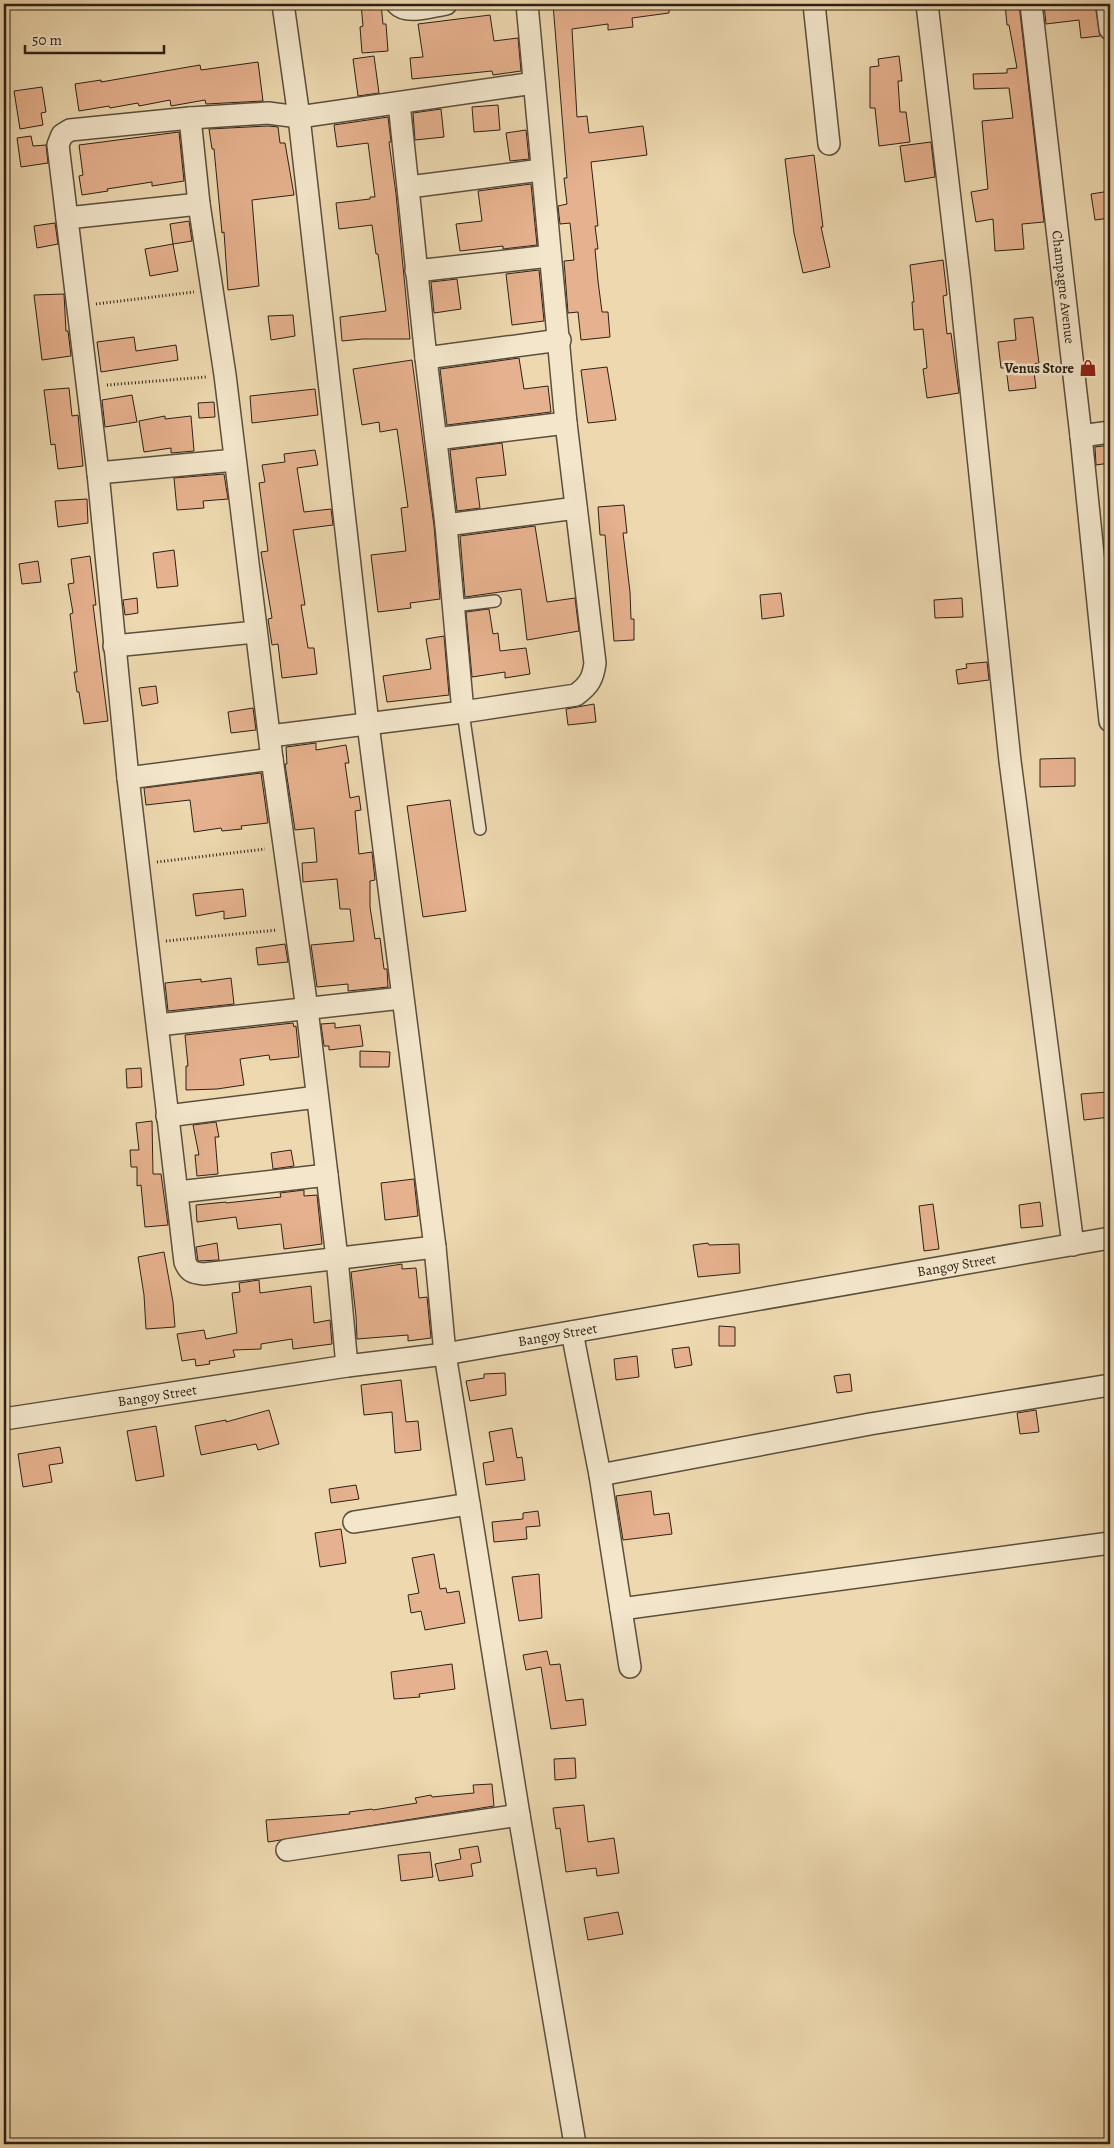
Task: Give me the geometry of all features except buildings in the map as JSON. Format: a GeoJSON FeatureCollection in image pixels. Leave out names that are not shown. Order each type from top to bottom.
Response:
{"type":"FeatureCollection","features":[{"type":"Feature","properties":{"kind":"street"},"geometry":{"type":"LineString","coordinates":[[284,4],[299,117],[368,724],[434,1247],[445,1354],[519,1815],[575,2144]]}},
{"type":"Feature","properties":{"kind":"street"},"geometry":{"type":"LineString","coordinates":[[397,4],[400,7],[409,9],[446,4]]}},
{"type":"Feature","properties":{"kind":"street"},"geometry":{"type":"LineString","coordinates":[[270,736],[463,712],[576,695],[587,687],[593,678],[595,663],[566,423],[560,340],[550,256],[527,4]]}},
{"type":"Feature","properties":{"kind":"street"},"geometry":{"type":"LineString","coordinates":[[814,4],[829,144]]}},
{"type":"Feature","properties":{"kind":"street"},"geometry":{"type":"LineString","coordinates":[[927,4],[960,284],[1010,762],[1073,1245]]}},
{"type":"Feature","properties":{"kind":"street","name":"Champagne Avenue"},"geometry":{"type":"LineString","coordinates":[[1031,4],[1081,436],[1110,721]]}},
{"type":"Feature","properties":{"kind":"street"},"geometry":{"type":"LineString","coordinates":[[1108,4],[1110,29]]}},
{"type":"Feature","properties":{"kind":"street"},"geometry":{"type":"LineString","coordinates":[[434,1247],[204,1274],[192,1273],[185,1262],[128,778],[98,473],[58,145],[62,135],[70,130],[190,118],[268,113],[299,117],[534,83]]}},
{"type":"Feature","properties":{"kind":"street"},"geometry":{"type":"LineString","coordinates":[[399,103],[416,271],[446,525],[463,712]]}},
{"type":"Feature","properties":{"kind":"street"},"geometry":{"type":"LineString","coordinates":[[190,118],[272,759],[307,1009],[337,1258],[347,1366]]}},
{"type":"Feature","properties":{"kind":"street"},"geometry":{"type":"LineString","coordinates":[[409,187],[542,170]]}},
{"type":"Feature","properties":{"kind":"street"},"geometry":{"type":"LineString","coordinates":[[67,218],[200,204]]}},
{"type":"Feature","properties":{"kind":"street"},"geometry":{"type":"LineString","coordinates":[[416,271],[550,256]]}},
{"type":"Feature","properties":{"kind":"street"},"geometry":{"type":"LineString","coordinates":[[426,358],[560,340]]}},
{"type":"Feature","properties":{"kind":"street"},"geometry":{"type":"LineString","coordinates":[[436,439],[566,423]]}},
{"type":"Feature","properties":{"kind":"street"},"geometry":{"type":"LineString","coordinates":[[1081,436],[1110,432]]}},
{"type":"Feature","properties":{"kind":"street"},"geometry":{"type":"LineString","coordinates":[[98,473],[235,460]]}},
{"type":"Feature","properties":{"kind":"street"},"geometry":{"type":"LineString","coordinates":[[446,525],[576,508]]}},
{"type":"Feature","properties":{"kind":"street"},"geometry":{"type":"LineString","coordinates":[[114,646],[256,632]]}},
{"type":"Feature","properties":{"kind":"street"},"geometry":{"type":"LineString","coordinates":[[128,778],[272,759]]}},
{"type":"Feature","properties":{"kind":"street"},"geometry":{"type":"LineString","coordinates":[[158,1025],[402,998]]}},
{"type":"Feature","properties":{"kind":"street"},"geometry":{"type":"LineString","coordinates":[[167,1116],[317,1098]]}},
{"type":"Feature","properties":{"kind":"street"},"geometry":{"type":"LineString","coordinates":[[178,1192],[327,1175]]}},
{"type":"Feature","properties":{"kind":"street","name":"Bangoy Street"},"geometry":{"type":"LineString","coordinates":[[4,1419],[347,1366],[445,1354],[1110,1238]]}},
{"type":"Feature","properties":{"kind":"street"},"geometry":{"type":"LineString","coordinates":[[572,1332],[600,1475],[630,1667]]}},
{"type":"Feature","properties":{"kind":"street"},"geometry":{"type":"LineString","coordinates":[[600,1475],[870,1424],[1110,1385]]}},
{"type":"Feature","properties":{"kind":"street"},"geometry":{"type":"LineString","coordinates":[[354,1522],[469,1504]]}},
{"type":"Feature","properties":{"kind":"street"},"geometry":{"type":"LineString","coordinates":[[621,1609],[1110,1543]]}},
{"type":"Feature","properties":{"kind":"street"},"geometry":{"type":"LineString","coordinates":[[287,1850],[519,1815]]}},
{"type":"Feature","properties":{"kind":"lane"},"geometry":{"type":"LineString","coordinates":[[454,606],[495,601]]}},
{"type":"Feature","properties":{"kind":"lane"},"geometry":{"type":"LineString","coordinates":[[463,712],[480,829]]}},
{"type":"Feature","properties":{"kind":"path"},"geometry":{"type":"LineString","coordinates":[[78,306],[211,290]]}},
{"type":"Feature","properties":{"kind":"path"},"geometry":{"type":"LineString","coordinates":[[87,387],[224,375]]}},
{"type":"Feature","properties":{"kind":"path"},"geometry":{"type":"LineString","coordinates":[[139,864],[284,847]]}},
{"type":"Feature","properties":{"kind":"path"},"geometry":{"type":"LineString","coordinates":[[148,943],[295,928]]}},
{"type":"Feature","properties":{"kind":"place","name":"Venus Store"},"geometry":{"type":"Point","coordinates":[1088,368]}}]}
